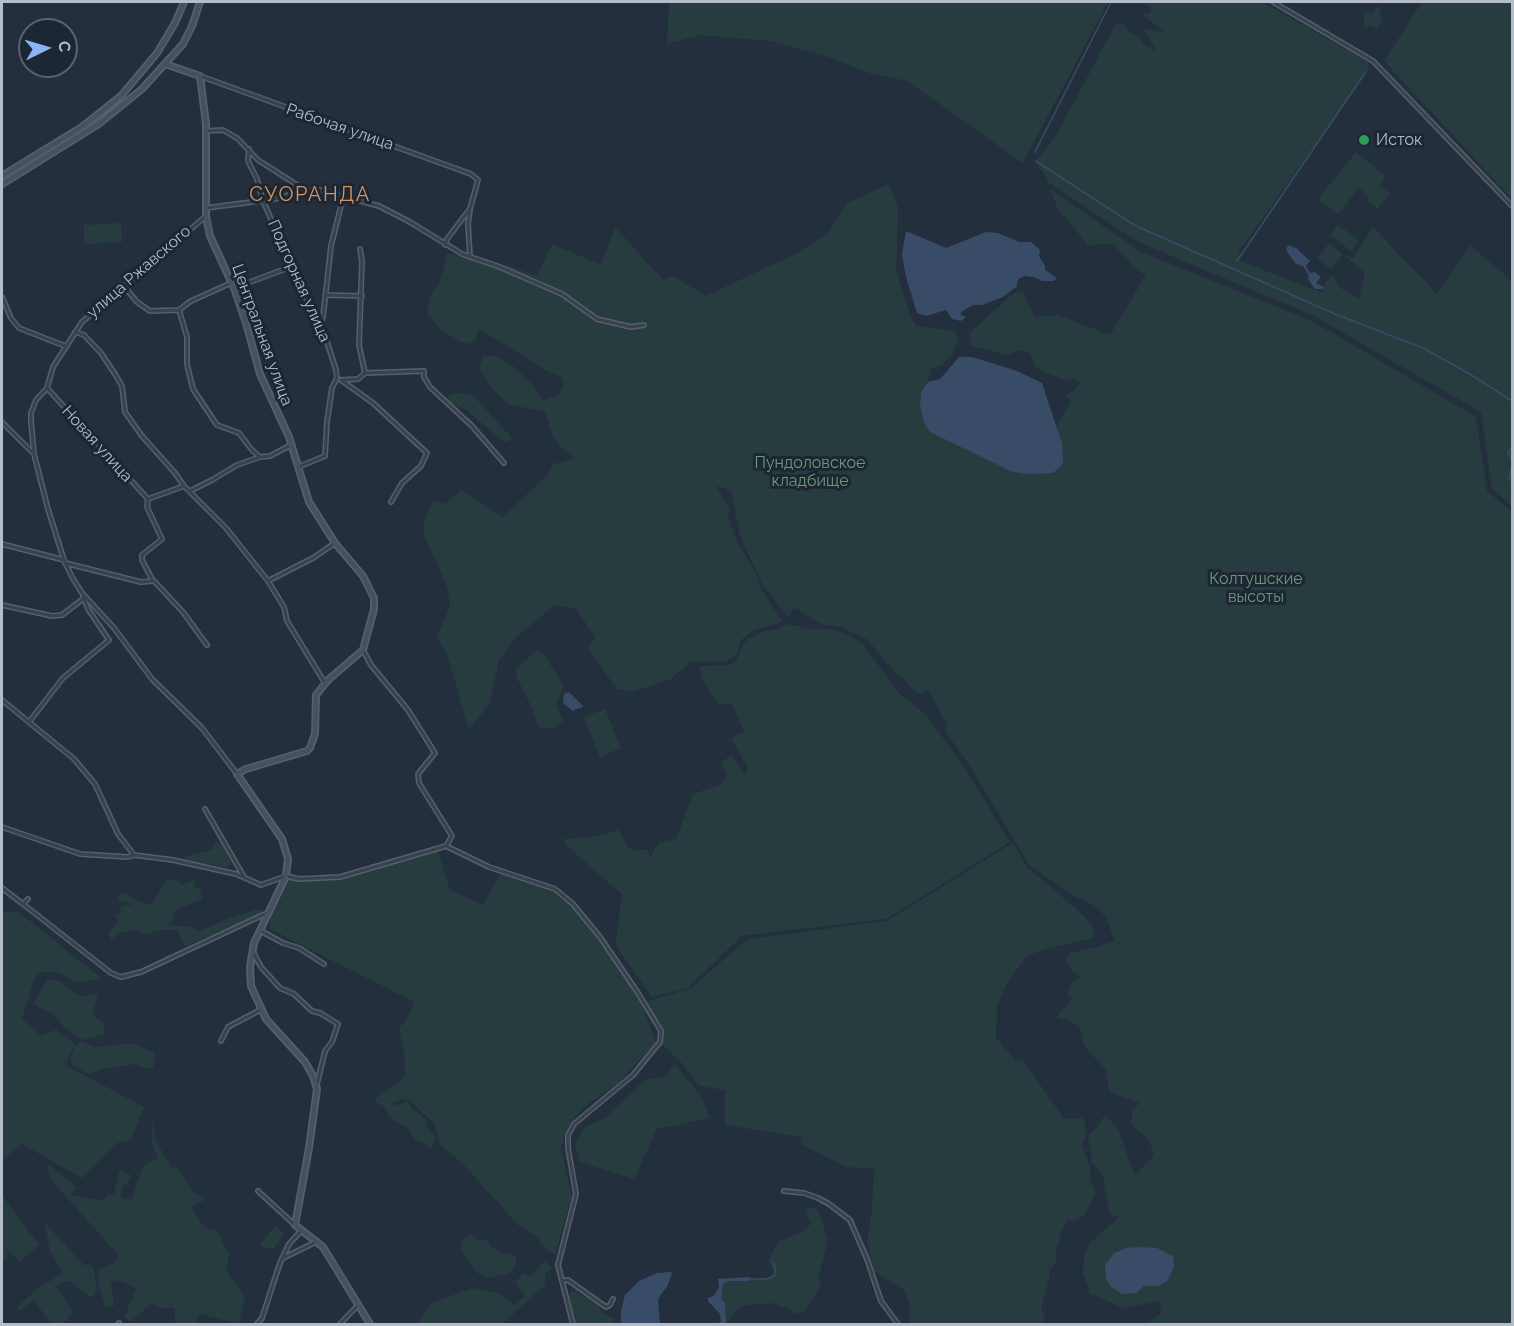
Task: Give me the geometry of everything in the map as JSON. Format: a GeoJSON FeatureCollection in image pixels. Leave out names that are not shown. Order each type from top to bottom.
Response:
{"type":"FeatureCollection","features":[{"type":"Feature","properties":{"kind":"street"},"geometry":{"type":"LineString","coordinates":[[2,176],[82,127],[121,96],[157,53],[184,2]]}},
{"type":"Feature","properties":{"kind":"street"},"geometry":{"type":"LineString","coordinates":[[2,184],[106,118],[142,89],[183,44],[200,2]]}},
{"type":"Feature","properties":{"kind":"street"},"geometry":{"type":"LineString","coordinates":[[1273,2],[1373,61],[1512,206]]}},
{"type":"Feature","properties":{"kind":"street"},"geometry":{"type":"LineString","coordinates":[[165,64],[200,76]]}},
{"type":"Feature","properties":{"kind":"street","name":"Центральная улица"},"geometry":{"type":"LineString","coordinates":[[200,76],[206,131],[208,229],[233,286],[260,374],[291,445],[309,502],[335,543],[363,576],[374,598],[374,609],[363,650]]}},
{"type":"Feature","properties":{"kind":"street","name":"Рабочая улица"},"geometry":{"type":"LineString","coordinates":[[200,76],[471,174],[478,180],[470,209]]}},
{"type":"Feature","properties":{"kind":"street"},"geometry":{"type":"LineString","coordinates":[[206,131],[223,130],[237,138],[258,160],[305,190]]}},
{"type":"Feature","properties":{"kind":"street","name":"Подгорная улица"},"geometry":{"type":"LineString","coordinates":[[249,149],[248,161],[257,179],[263,201],[315,318],[321,323],[339,379],[332,388],[326,456],[298,467]]}},
{"type":"Feature","properties":{"kind":"street"},"geometry":{"type":"LineString","coordinates":[[206,208],[263,201],[305,190],[319,190],[379,206],[393,212],[445,245],[562,294],[597,319],[631,327],[644,325]]}},
{"type":"Feature","properties":{"kind":"street"},"geometry":{"type":"LineString","coordinates":[[321,323],[331,246],[343,198]]}},
{"type":"Feature","properties":{"kind":"street"},"geometry":{"type":"LineString","coordinates":[[445,245],[470,209]]}},
{"type":"Feature","properties":{"kind":"street"},"geometry":{"type":"LineString","coordinates":[[470,209],[468,224],[470,257]]}},
{"type":"Feature","properties":{"kind":"street","name":"улица Ржавского"},"geometry":{"type":"LineString","coordinates":[[82,593],[64,561],[48,509],[33,454],[31,413],[36,400],[47,388],[53,367],[82,322],[206,216]]}},
{"type":"Feature","properties":{"kind":"street"},"geometry":{"type":"LineString","coordinates":[[360,249],[362,296],[359,345],[365,373]]}},
{"type":"Feature","properties":{"kind":"street"},"geometry":{"type":"LineString","coordinates":[[124,286],[137,302],[150,311],[179,310],[191,301],[293,266]]}},
{"type":"Feature","properties":{"kind":"street"},"geometry":{"type":"LineString","coordinates":[[326,295],[362,296]]}},
{"type":"Feature","properties":{"kind":"street"},"geometry":{"type":"LineString","coordinates":[[2,297],[11,318],[19,328],[65,346]]}},
{"type":"Feature","properties":{"kind":"street"},"geometry":{"type":"LineString","coordinates":[[179,310],[187,337],[187,364],[193,389],[217,425],[238,433],[260,457]]}},
{"type":"Feature","properties":{"kind":"street"},"geometry":{"type":"LineString","coordinates":[[75,332],[84,334],[101,353],[122,386],[125,412],[142,436],[175,472],[184,486],[226,528],[268,581],[284,607],[287,621],[325,683]]}},
{"type":"Feature","properties":{"kind":"street"},"geometry":{"type":"LineString","coordinates":[[339,379],[358,379],[365,373],[424,370],[424,377],[430,387],[472,426],[504,463]]}},
{"type":"Feature","properties":{"kind":"street"},"geometry":{"type":"LineString","coordinates":[[339,379],[373,403],[427,453],[421,466],[402,483],[391,502]]}},
{"type":"Feature","properties":{"kind":"street","name":"Новая улица"},"geometry":{"type":"LineString","coordinates":[[47,388],[148,499]]}},
{"type":"Feature","properties":{"kind":"street"},"geometry":{"type":"LineString","coordinates":[[2,423],[33,454]]}},
{"type":"Feature","properties":{"kind":"street"},"geometry":{"type":"LineString","coordinates":[[190,491],[237,465],[270,456],[291,445]]}},
{"type":"Feature","properties":{"kind":"street"},"geometry":{"type":"LineString","coordinates":[[184,486],[148,499],[147,507],[162,539],[142,555],[142,560],[153,581],[183,612],[207,645]]}},
{"type":"Feature","properties":{"kind":"street"},"geometry":{"type":"LineString","coordinates":[[268,581],[313,558],[335,543]]}},
{"type":"Feature","properties":{"kind":"street"},"geometry":{"type":"LineString","coordinates":[[2,544],[141,582],[153,581]]}},
{"type":"Feature","properties":{"kind":"street"},"geometry":{"type":"LineString","coordinates":[[29,722],[63,678],[109,640],[82,593]]}},
{"type":"Feature","properties":{"kind":"street"},"geometry":{"type":"LineString","coordinates":[[82,593],[114,628],[152,679],[202,728],[282,839],[288,859],[286,876],[259,930],[253,951],[250,978],[260,1010],[272,1027],[305,1062],[317,1089]]}},
{"type":"Feature","properties":{"kind":"street"},"geometry":{"type":"LineString","coordinates":[[2,605],[51,616],[62,615],[84,599]]}},
{"type":"Feature","properties":{"kind":"street"},"geometry":{"type":"LineString","coordinates":[[237,774],[246,769],[307,751],[315,734],[316,695],[325,683],[363,650],[371,665],[408,710],[435,753],[418,774],[419,783],[452,836],[446,846]]}},
{"type":"Feature","properties":{"kind":"street"},"geometry":{"type":"LineString","coordinates":[[2,700],[67,752],[95,784],[118,834],[134,855]]}},
{"type":"Feature","properties":{"kind":"street"},"geometry":{"type":"LineString","coordinates":[[205,809],[245,878]]}},
{"type":"Feature","properties":{"kind":"street"},"geometry":{"type":"LineString","coordinates":[[2,827],[80,854],[128,857],[134,855],[173,860],[236,874],[261,885],[286,876],[299,879],[340,877],[446,846],[489,867],[555,889],[573,904],[600,937],[661,1031],[660,1042],[633,1075],[574,1124],[568,1135],[576,1194],[559,1259],[573,1324]]}},
{"type":"Feature","properties":{"kind":"street"},"geometry":{"type":"LineString","coordinates":[[2,888],[111,973],[121,977],[141,972],[269,912]]}},
{"type":"Feature","properties":{"kind":"street"},"geometry":{"type":"LineString","coordinates":[[23,904],[28,899]]}},
{"type":"Feature","properties":{"kind":"street"},"geometry":{"type":"LineString","coordinates":[[259,930],[271,938],[299,948],[324,964]]}},
{"type":"Feature","properties":{"kind":"street"},"geometry":{"type":"LineString","coordinates":[[253,951],[261,967],[280,988],[294,994],[312,1011],[338,1024],[332,1042],[325,1050],[318,1077],[309,1148],[295,1225]]}},
{"type":"Feature","properties":{"kind":"street"},"geometry":{"type":"LineString","coordinates":[[221,1041],[228,1027],[260,1010]]}},
{"type":"Feature","properties":{"kind":"street"},"geometry":{"type":"LineString","coordinates":[[258,1191],[295,1225],[318,1242],[370,1324]]}},
{"type":"Feature","properties":{"kind":"street"},"geometry":{"type":"LineString","coordinates":[[784,1191],[804,1193],[818,1198],[830,1204],[850,1220],[881,1300],[898,1324]]}},
{"type":"Feature","properties":{"kind":"street"},"geometry":{"type":"LineString","coordinates":[[257,1324],[262,1318],[289,1244],[302,1229]]}},
{"type":"Feature","properties":{"kind":"street"},"geometry":{"type":"LineString","coordinates":[[283,1258],[318,1242]]}},
{"type":"Feature","properties":{"kind":"street"},"geometry":{"type":"LineString","coordinates":[[562,1281],[568,1280],[606,1307],[613,1299]]}},
{"type":"Feature","properties":{"kind":"street"},"geometry":{"type":"LineString","coordinates":[[340,1324],[358,1305]]}},
{"type":"Feature","properties":{"kind":"green space"},"geometry":{"type":"Polygon","coordinates":[[[669,2],[1108,2],[1023,163],[907,81],[869,73],[829,57],[770,41],[700,35],[667,44],[669,2]]]}},
{"type":"Feature","properties":{"kind":"green space"},"geometry":{"type":"Polygon","coordinates":[[[1144,2],[1263,2],[1368,62],[1368,71],[1239,251],[1240,261],[1320,292],[1332,274],[1339,287],[1359,299],[1365,273],[1344,255],[1353,258],[1373,227],[1437,294],[1470,245],[1506,276],[1512,283],[1512,506],[1492,489],[1481,412],[1314,316],[1138,242],[1048,182],[1045,174],[1035,162],[1056,136],[1115,25],[1125,24],[1130,33],[1139,36],[1144,44],[1153,51],[1155,49],[1143,28],[1165,33],[1142,14],[1151,12],[1151,8],[1144,2]]]}},
{"type":"Feature","properties":{"kind":"green space"},"geometry":{"type":"Polygon","coordinates":[[[1422,2],[1512,2],[1512,199],[1384,61],[1422,2]]]}},
{"type":"Feature","properties":{"kind":"green space"},"geometry":{"type":"Polygon","coordinates":[[[1376,7],[1381,10],[1380,16],[1383,19],[1377,29],[1370,25],[1367,28],[1364,27],[1364,15],[1366,12],[1373,13],[1376,7]]]}},
{"type":"Feature","properties":{"kind":"green space"},"geometry":{"type":"Polygon","coordinates":[[[1356,152],[1386,176],[1380,185],[1390,193],[1377,209],[1367,201],[1369,197],[1359,188],[1338,214],[1318,199],[1356,152]]]}},
{"type":"Feature","properties":{"kind":"green space","name":"Колтушские высоты"},"geometry":{"type":"Polygon","coordinates":[[[889,184],[898,208],[896,270],[910,315],[916,326],[955,331],[959,340],[952,354],[942,365],[931,368],[928,382],[921,392],[1027,474],[1071,401],[1065,395],[1074,391],[1081,383],[1041,371],[1036,367],[1030,353],[1020,350],[1006,355],[972,346],[969,333],[1014,293],[1023,292],[1035,317],[1058,315],[1110,335],[1146,275],[1139,272],[1113,244],[1088,245],[1058,209],[1050,189],[1141,252],[1312,321],[1476,417],[1487,491],[1512,512],[1512,1324],[1147,1324],[1160,1314],[1161,1301],[1123,1308],[1090,1293],[1083,1272],[1085,1253],[1090,1243],[1119,1217],[1111,1215],[1105,1193],[1104,1178],[1092,1162],[1088,1136],[1105,1115],[1118,1129],[1135,1176],[1154,1155],[1149,1140],[1131,1124],[1132,1110],[1140,1103],[1109,1092],[1106,1070],[1084,1046],[1079,1026],[1068,1020],[1056,1018],[1072,998],[1067,993],[1071,983],[1080,977],[1070,969],[1065,960],[1069,953],[1115,941],[1106,917],[1094,905],[1074,896],[1029,865],[970,766],[945,731],[947,725],[928,690],[918,694],[900,675],[896,674],[868,640],[841,627],[821,624],[794,607],[788,617],[763,586],[740,536],[731,490],[716,486],[730,508],[728,515],[735,538],[753,568],[764,594],[783,622],[754,630],[741,640],[737,654],[729,660],[691,661],[671,679],[632,692],[617,689],[588,649],[595,637],[576,609],[555,605],[515,638],[499,660],[490,703],[469,730],[447,654],[437,638],[450,606],[448,589],[425,537],[423,525],[433,501],[445,504],[461,490],[503,517],[546,476],[554,464],[575,458],[553,437],[545,412],[508,404],[492,388],[479,369],[483,356],[495,356],[513,366],[531,383],[544,400],[558,395],[564,384],[562,377],[545,370],[477,329],[477,337],[471,344],[459,341],[441,330],[427,314],[431,294],[439,284],[448,253],[497,268],[509,266],[537,276],[552,244],[601,265],[615,227],[663,280],[673,276],[706,296],[797,253],[828,233],[847,203],[889,184]]]}},
{"type":"Feature","properties":{"kind":"green space"},"geometry":{"type":"Polygon","coordinates":[[[121,223],[122,242],[84,244],[84,225],[121,223]]]}},
{"type":"Feature","properties":{"kind":"green space"},"geometry":{"type":"Polygon","coordinates":[[[1338,225],[1359,240],[1351,251],[1330,235],[1338,225]]]}},
{"type":"Feature","properties":{"kind":"green space"},"geometry":{"type":"Polygon","coordinates":[[[1329,243],[1343,254],[1331,269],[1317,259],[1329,243]]]}},
{"type":"Feature","properties":{"kind":"green space"},"geometry":{"type":"Polygon","coordinates":[[[451,394],[473,395],[511,437],[511,440],[504,442],[465,409],[446,398],[451,394]]]}},
{"type":"Feature","properties":{"kind":"green space"},"geometry":{"type":"Polygon","coordinates":[[[789,624],[811,629],[830,629],[846,634],[862,643],[899,693],[927,716],[965,768],[1010,842],[886,919],[742,936],[688,988],[652,997],[618,949],[616,942],[622,894],[566,845],[563,839],[591,837],[619,830],[627,845],[634,851],[647,849],[650,857],[659,843],[676,839],[693,794],[722,784],[727,777],[721,762],[732,755],[745,775],[748,768],[731,739],[744,731],[732,704],[718,704],[701,678],[700,666],[729,665],[736,661],[743,644],[748,639],[764,631],[775,630],[789,624]]]}},
{"type":"Feature","properties":{"kind":"green space"},"geometry":{"type":"Polygon","coordinates":[[[538,649],[562,683],[563,688],[556,704],[563,721],[554,728],[542,729],[538,726],[515,669],[538,649]]]}},
{"type":"Feature","properties":{"kind":"green space"},"geometry":{"type":"Polygon","coordinates":[[[605,709],[621,748],[600,757],[584,717],[605,709]]]}},
{"type":"Feature","properties":{"kind":"green space"},"geometry":{"type":"Polygon","coordinates":[[[217,841],[222,845],[232,864],[227,868],[184,859],[186,856],[211,850],[217,841]]]}},
{"type":"Feature","properties":{"kind":"green space"},"geometry":{"type":"Polygon","coordinates":[[[1013,843],[1027,867],[1093,926],[1094,936],[1091,939],[1045,949],[1027,956],[1007,983],[997,1007],[996,1038],[1016,1061],[1023,1060],[1064,1119],[1083,1118],[1087,1132],[1082,1145],[1090,1167],[1090,1178],[1095,1193],[1085,1215],[1076,1220],[1068,1220],[1058,1245],[1055,1247],[1057,1261],[1049,1270],[1050,1275],[1041,1309],[1045,1318],[1041,1323],[910,1324],[909,1302],[904,1290],[874,1271],[867,1241],[872,1209],[874,1169],[846,1167],[801,1144],[802,1137],[725,1125],[725,1090],[699,1086],[680,1061],[662,1045],[660,1029],[646,1002],[691,988],[747,939],[887,921],[1013,843]]]}},
{"type":"Feature","properties":{"kind":"green space"},"geometry":{"type":"Polygon","coordinates":[[[438,851],[450,890],[483,905],[501,873],[552,890],[571,906],[586,921],[641,1002],[656,1043],[618,1083],[583,1108],[566,1129],[561,1149],[572,1195],[555,1255],[545,1249],[535,1235],[519,1226],[463,1164],[440,1144],[435,1124],[408,1099],[392,1103],[396,1106],[407,1101],[413,1111],[426,1120],[427,1127],[436,1139],[431,1149],[415,1140],[407,1127],[396,1122],[389,1116],[384,1106],[376,1103],[376,1098],[405,1077],[405,1060],[399,1028],[406,1020],[414,1002],[270,929],[270,916],[288,878],[300,881],[330,879],[438,851]]]}},
{"type":"Feature","properties":{"kind":"green space"},"geometry":{"type":"Polygon","coordinates":[[[175,879],[182,885],[195,880],[195,887],[201,890],[202,899],[174,911],[173,919],[167,925],[191,927],[199,931],[255,910],[261,910],[262,913],[185,947],[177,930],[161,930],[144,934],[135,929],[120,933],[111,940],[109,932],[116,925],[115,914],[122,913],[119,907],[131,904],[125,901],[118,902],[118,896],[123,893],[152,905],[165,881],[175,879]]]}},
{"type":"Feature","properties":{"kind":"green space"},"geometry":{"type":"Polygon","coordinates":[[[2,912],[19,912],[102,979],[75,982],[60,973],[41,972],[35,977],[22,1018],[41,1036],[56,1030],[75,1044],[65,1065],[144,1107],[131,1140],[117,1143],[82,1178],[22,1144],[2,1160],[2,912]]]}},
{"type":"Feature","properties":{"kind":"green space"},"geometry":{"type":"Polygon","coordinates":[[[48,979],[60,981],[78,995],[84,997],[93,993],[98,996],[92,1015],[103,1023],[105,1034],[82,1040],[62,1025],[54,1015],[33,1003],[48,979]]]}},
{"type":"Feature","properties":{"kind":"green space"},"geometry":{"type":"Polygon","coordinates":[[[81,1041],[95,1047],[132,1043],[155,1053],[153,1068],[145,1069],[136,1064],[88,1074],[73,1065],[70,1059],[74,1049],[81,1041]]]}},
{"type":"Feature","properties":{"kind":"green space"},"geometry":{"type":"Polygon","coordinates":[[[675,1064],[701,1096],[710,1118],[657,1129],[634,1179],[579,1162],[575,1144],[585,1127],[605,1118],[645,1080],[665,1076],[675,1064]]]}},
{"type":"Feature","properties":{"kind":"green space"},"geometry":{"type":"Polygon","coordinates":[[[153,1114],[155,1140],[172,1168],[177,1166],[194,1193],[199,1194],[205,1200],[190,1206],[205,1228],[217,1231],[229,1255],[226,1270],[245,1297],[239,1324],[201,1314],[197,1316],[198,1324],[175,1324],[175,1308],[160,1308],[152,1303],[131,1321],[124,1317],[136,1289],[124,1282],[111,1280],[114,1306],[105,1307],[99,1287],[98,1269],[115,1263],[118,1255],[54,1183],[46,1167],[49,1165],[77,1187],[70,1195],[104,1201],[106,1196],[114,1194],[119,1171],[131,1175],[127,1184],[122,1186],[121,1197],[131,1200],[142,1168],[148,1162],[158,1159],[152,1144],[153,1114]]]}},
{"type":"Feature","properties":{"kind":"green space"},"geometry":{"type":"Polygon","coordinates":[[[2,1195],[39,1245],[20,1262],[6,1250],[8,1257],[2,1262],[2,1195]]]}},
{"type":"Feature","properties":{"kind":"green space"},"geometry":{"type":"Polygon","coordinates":[[[808,1207],[818,1209],[828,1240],[818,1279],[822,1283],[805,1311],[796,1314],[790,1309],[771,1303],[748,1305],[739,1307],[726,1323],[725,1304],[721,1299],[723,1284],[729,1281],[767,1279],[774,1276],[769,1259],[779,1241],[800,1233],[811,1224],[806,1212],[808,1207]]]}},
{"type":"Feature","properties":{"kind":"green space"},"geometry":{"type":"Polygon","coordinates":[[[45,1223],[84,1265],[93,1267],[97,1289],[94,1296],[89,1297],[70,1281],[56,1286],[73,1312],[62,1324],[51,1324],[34,1300],[19,1311],[17,1307],[37,1289],[63,1273],[50,1251],[45,1223]]]}},
{"type":"Feature","properties":{"kind":"green space"},"geometry":{"type":"Polygon","coordinates":[[[275,1226],[285,1234],[273,1249],[259,1246],[275,1226]]]}},
{"type":"Feature","properties":{"kind":"green space"},"geometry":{"type":"Polygon","coordinates":[[[471,1234],[478,1240],[486,1240],[491,1247],[503,1253],[516,1256],[515,1267],[508,1274],[485,1278],[475,1271],[461,1249],[461,1241],[471,1234]]]}},
{"type":"Feature","properties":{"kind":"green space"},"geometry":{"type":"Polygon","coordinates":[[[544,1261],[552,1268],[545,1274],[545,1285],[502,1324],[418,1324],[431,1303],[473,1288],[498,1293],[514,1305],[526,1296],[515,1283],[523,1273],[530,1277],[544,1261]]]}},
{"type":"Feature","properties":{"kind":"green space"},"geometry":{"type":"Polygon","coordinates":[[[571,1292],[576,1292],[599,1305],[602,1313],[616,1319],[613,1324],[577,1324],[569,1297],[571,1292]]]}},
{"type":"Feature","properties":{"kind":"water"},"geometry":{"type":"Polygon","coordinates":[[[906,231],[946,248],[986,232],[998,233],[1019,242],[1031,242],[1040,250],[1039,256],[1045,270],[1057,278],[1053,281],[1042,281],[1025,276],[1018,279],[1017,286],[1003,297],[982,305],[973,305],[961,312],[961,315],[966,317],[961,321],[952,319],[946,310],[926,316],[917,313],[906,277],[902,255],[906,231]]]}},
{"type":"Feature","properties":{"kind":"water"},"geometry":{"type":"Polygon","coordinates":[[[1288,245],[1296,248],[1310,261],[1306,266],[1310,273],[1315,272],[1321,277],[1316,283],[1324,287],[1322,289],[1315,289],[1303,266],[1295,263],[1286,250],[1288,245]]]}},
{"type":"Feature","properties":{"kind":"water"},"geometry":{"type":"Polygon","coordinates":[[[959,357],[972,357],[1017,371],[1042,383],[1062,444],[1063,464],[1053,473],[1013,472],[930,432],[924,422],[920,405],[921,392],[928,382],[940,379],[959,357]]]}},
{"type":"Feature","properties":{"kind":"water"},"geometry":{"type":"Polygon","coordinates":[[[569,692],[583,706],[574,712],[563,703],[564,694],[569,692]]]}},
{"type":"Feature","properties":{"kind":"water"},"geometry":{"type":"Polygon","coordinates":[[[1137,1247],[1157,1248],[1173,1256],[1174,1266],[1168,1280],[1159,1286],[1144,1286],[1136,1293],[1122,1294],[1110,1286],[1106,1278],[1105,1265],[1114,1253],[1137,1247]]]}},
{"type":"Feature","properties":{"kind":"water"},"geometry":{"type":"Polygon","coordinates":[[[672,1272],[668,1285],[658,1299],[660,1324],[621,1324],[625,1295],[639,1281],[657,1273],[672,1272]]]}},
{"type":"Feature","properties":{"kind":"water"},"geometry":{"type":"Polygon","coordinates":[[[749,1277],[750,1281],[729,1281],[723,1284],[721,1299],[725,1303],[726,1323],[718,1324],[721,1321],[720,1314],[708,1298],[714,1296],[719,1287],[718,1279],[749,1277]]]}},
{"type":"Feature","properties":{"kind":"waterway"},"geometry":{"type":"LineString","coordinates":[[1035,152],[1111,2]]}},
{"type":"Feature","properties":{"kind":"waterway"},"geometry":{"type":"LineString","coordinates":[[1237,261],[1365,73]]}},
{"type":"Feature","properties":{"kind":"waterway"},"geometry":{"type":"LineString","coordinates":[[1036,161],[1134,225],[1335,314],[1423,348],[1512,401]]}},
{"type":"Feature","properties":{"kind":"waterway"},"geometry":{"type":"LineString","coordinates":[[1512,447],[1508,453],[1512,460]]}},
{"type":"Feature","properties":{"kind":"waterway"},"geometry":{"type":"LineString","coordinates":[[1512,466],[1509,479],[1512,481]]}},
{"type":"Feature","properties":{"kind":"waterway"},"geometry":{"type":"LineString","coordinates":[[750,1279],[767,1279],[774,1276],[776,1268],[773,1263]]}},
{"type":"Feature","properties":{"kind":"place","name":"Исток"},"geometry":{"type":"Point","coordinates":[1364,140]}},
{"type":"Feature","properties":{"kind":"district","name":"СУОРАНДА"},"geometry":{"type":"Point","coordinates":[310,195]}},
{"type":"Feature","properties":{"kind":"park label","name":"Пундоловское кладбище"},"geometry":{"type":"Point","coordinates":[810,472]}}]}
